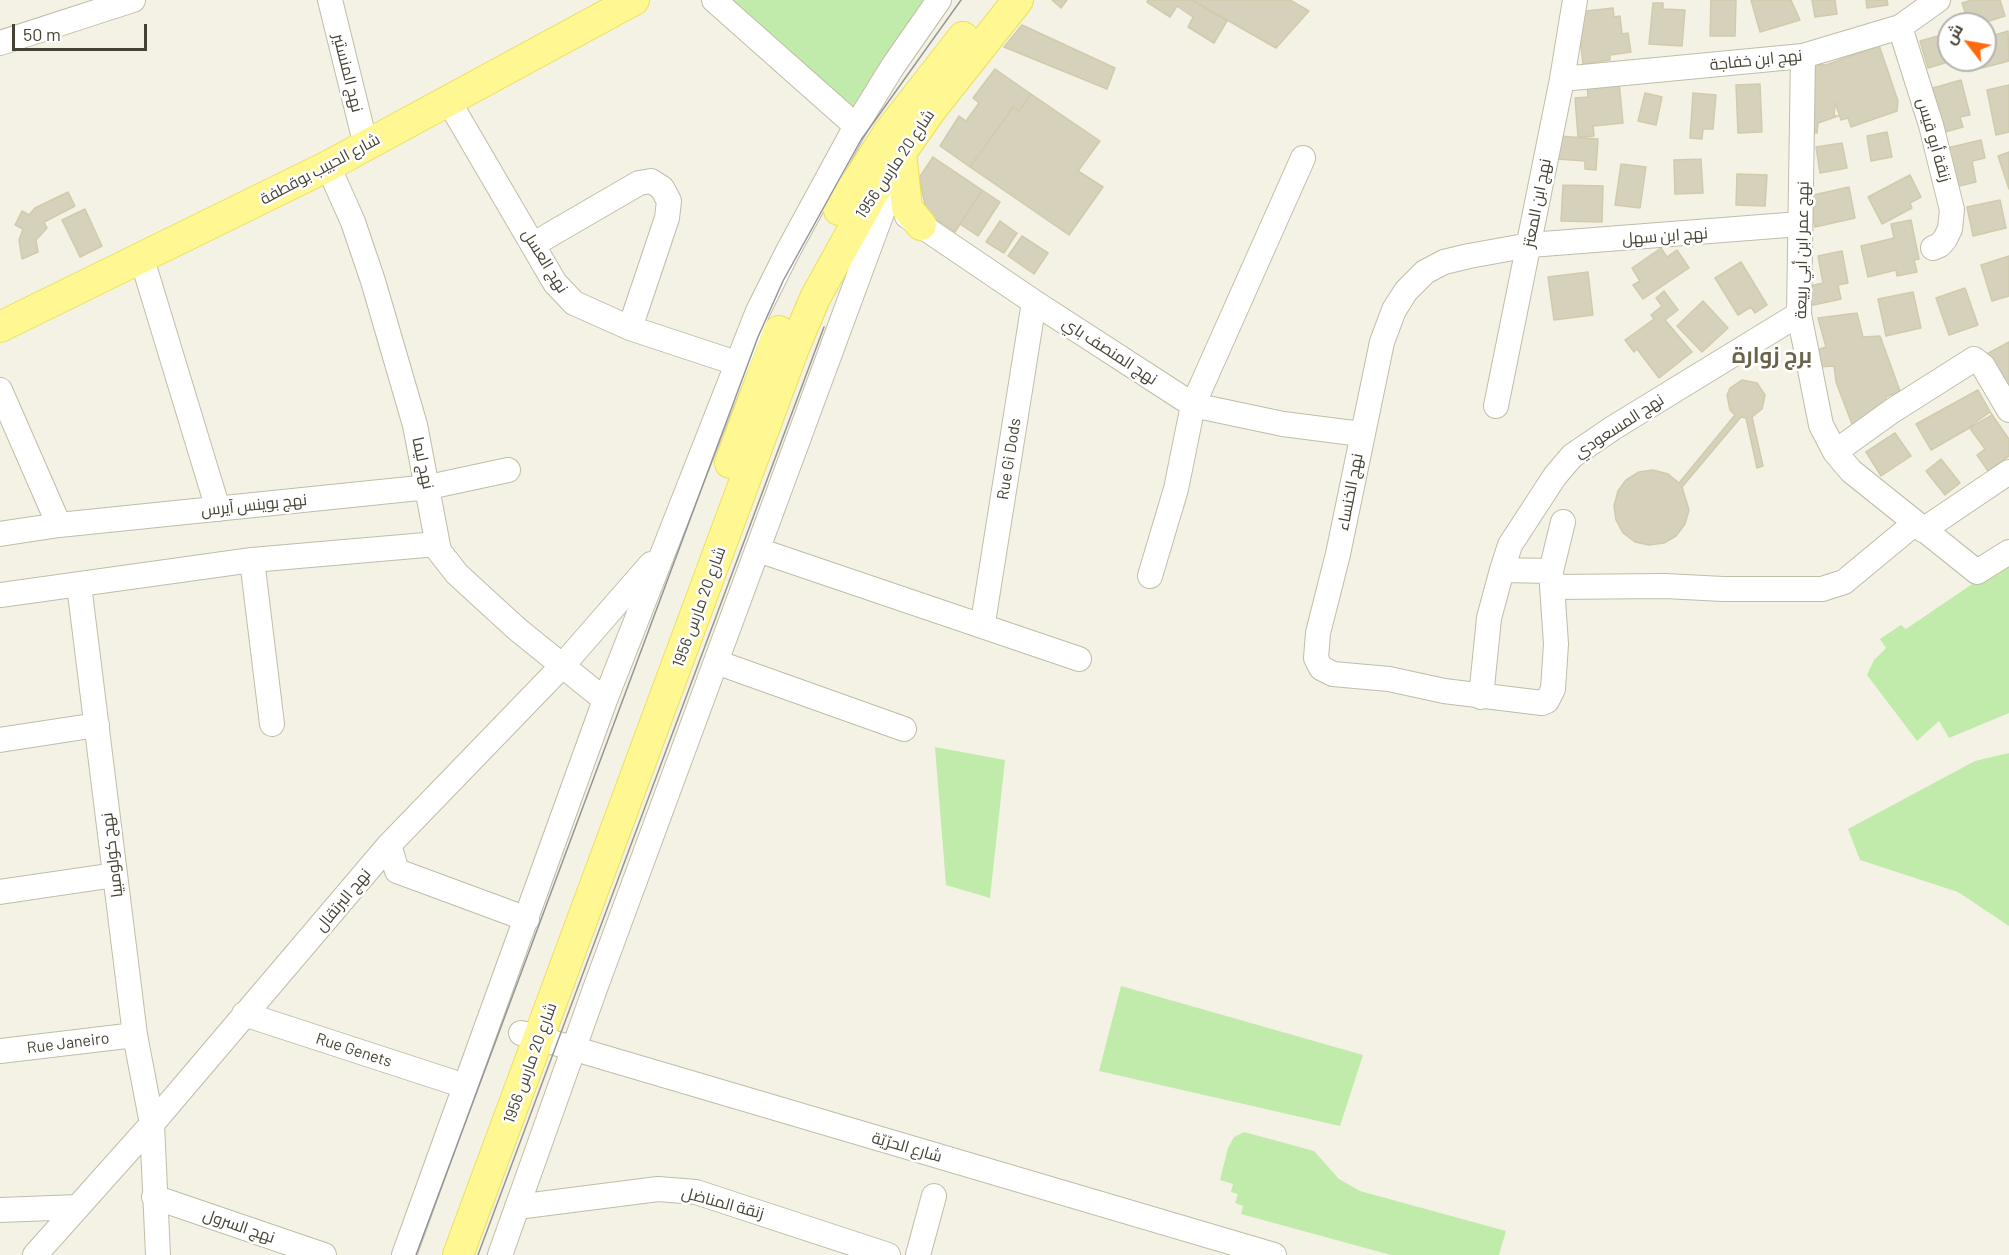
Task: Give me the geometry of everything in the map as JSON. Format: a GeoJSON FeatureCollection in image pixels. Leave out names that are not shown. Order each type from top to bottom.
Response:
{"type":"FeatureCollection","features":[{"type":"Feature","properties":{"kind":"main road","name":"شارع الحبيب بوقطفة"},"geometry":{"type":"LineString","coordinates":[[0,327],[328,166],[634,0]]}},
{"type":"Feature","properties":{"kind":"main road","name":"شارع 20 مارس 1956"},"geometry":{"type":"LineString","coordinates":[[871,192],[905,110],[993,0]]}},
{"type":"Feature","properties":{"kind":"main road","name":"شارع 20 مارس 1956"},"geometry":{"type":"LineString","coordinates":[[458,1255],[530,1036],[763,373],[799,286],[1018,0]]}},
{"type":"Feature","properties":{"kind":"main road"},"geometry":{"type":"LineString","coordinates":[[901,152],[907,208],[921,225]]}},
{"type":"Feature","properties":{"kind":"main road","name":"شارع 20 مارس 1956"},"geometry":{"type":"LineString","coordinates":[[438,1255],[530,1036]]}},
{"type":"Feature","properties":{"kind":"street"},"geometry":{"type":"LineString","coordinates":[[0,43],[133,0]]}},
{"type":"Feature","properties":{"kind":"street","name":"نهج المنستير"},"geometry":{"type":"LineString","coordinates":[[330,0],[366,146]]}},
{"type":"Feature","properties":{"kind":"street"},"geometry":{"type":"LineString","coordinates":[[714,0],[856,126]]}},
{"type":"Feature","properties":{"kind":"street"},"geometry":{"type":"LineString","coordinates":[[404,1255],[605,700],[736,363],[788,251],[856,126],[892,66],[939,0]]}},
{"type":"Feature","properties":{"kind":"street","name":"نهج ابن المعتز"},"geometry":{"type":"LineString","coordinates":[[1496,406],[1530,244],[1575,0]]}},
{"type":"Feature","properties":{"kind":"street","name":"نهج ابن خفاجة"},"geometry":{"type":"LineString","coordinates":[[1562,79],[1803,56],[1900,27],[1938,0]]}},
{"type":"Feature","properties":{"kind":"street","name":"زنقة أبو قيس"},"geometry":{"type":"LineString","coordinates":[[1900,27],[1931,125],[1952,210],[1950,229],[1940,245],[1933,248]]}},
{"type":"Feature","properties":{"kind":"street","name":"نهج عمر ابن أبي ربيعة"},"geometry":{"type":"LineString","coordinates":[[1803,56],[1799,314],[1821,425],[1835,452],[1851,471],[1977,572],[2009,552]]}},
{"type":"Feature","properties":{"kind":"street","name":"نهج العسل"},"geometry":{"type":"LineString","coordinates":[[448,100],[555,283],[574,303],[630,328],[736,363]]}},
{"type":"Feature","properties":{"kind":"street"},"geometry":{"type":"LineString","coordinates":[[1150,576],[1176,489],[1193,405],[1303,158]]}},
{"type":"Feature","properties":{"kind":"street","name":"نهج ليما"},"geometry":{"type":"LineString","coordinates":[[328,166],[353,222],[373,281],[415,425],[429,487],[437,544],[443,558],[457,574],[517,629],[605,700]]}},
{"type":"Feature","properties":{"kind":"street"},"geometry":{"type":"LineString","coordinates":[[534,244],[639,183],[651,181],[662,188],[669,201],[667,218],[630,328]]}},
{"type":"Feature","properties":{"kind":"street","name":"نهج المنصف باي"},"geometry":{"type":"LineString","coordinates":[[871,192],[1034,302],[1193,405],[1283,424],[1361,434]]}},
{"type":"Feature","properties":{"kind":"street","name":"شارع 20 مارس 1956"},"geometry":{"type":"LineString","coordinates":[[500,1255],[758,550],[871,192]]}},
{"type":"Feature","properties":{"kind":"street","name":"نهج ابن سهل"},"geometry":{"type":"LineString","coordinates":[[1530,244],[1800,225]]}},
{"type":"Feature","properties":{"kind":"street","name":"نهج الخنساء"},"geometry":{"type":"LineString","coordinates":[[1481,697],[1389,679],[1333,674],[1321,668],[1316,658],[1318,633],[1338,555],[1361,434],[1382,342],[1394,310],[1406,291],[1425,272],[1444,262],[1530,244]]}},
{"type":"Feature","properties":{"kind":"street"},"geometry":{"type":"LineString","coordinates":[[142,259],[218,509]]}},
{"type":"Feature","properties":{"kind":"street","name":"Rue Gi Dods"},"geometry":{"type":"LineString","coordinates":[[984,616],[1034,302]]}},
{"type":"Feature","properties":{"kind":"street","name":"نهج المسعودي"},"geometry":{"type":"LineString","coordinates":[[1481,697],[1489,618],[1510,545],[1555,476],[1572,456],[1799,314]]}},
{"type":"Feature","properties":{"kind":"street"},"geometry":{"type":"LineString","coordinates":[[1835,452],[1892,411],[1974,359],[1983,366],[2009,410]]}},
{"type":"Feature","properties":{"kind":"street"},"geometry":{"type":"LineString","coordinates":[[0,390],[59,525]]}},
{"type":"Feature","properties":{"kind":"street","name":"نهج بوينس آيرس"},"geometry":{"type":"LineString","coordinates":[[0,534],[59,525],[429,487],[508,470]]}},
{"type":"Feature","properties":{"kind":"street"},"geometry":{"type":"LineString","coordinates":[[1502,570],[1551,579],[1723,589],[1822,590],[1844,582],[1918,527],[2009,472]]}},
{"type":"Feature","properties":{"kind":"street"},"geometry":{"type":"LineString","coordinates":[[1481,697],[1542,703],[1551,696],[1556,644],[1551,579],[1563,522]]}},
{"type":"Feature","properties":{"kind":"street"},"geometry":{"type":"LineString","coordinates":[[0,595],[252,560],[437,544]]}},
{"type":"Feature","properties":{"kind":"street"},"geometry":{"type":"LineString","coordinates":[[758,550],[1079,659]]}},
{"type":"Feature","properties":{"kind":"street","name":"نهج البرتقال"},"geometry":{"type":"LineString","coordinates":[[34,1255],[152,1124],[244,1014],[328,920],[389,845],[563,665],[661,554]]}},
{"type":"Feature","properties":{"kind":"street"},"geometry":{"type":"LineString","coordinates":[[252,560],[273,724]]}},
{"type":"Feature","properties":{"kind":"street","name":"نهج كولومبيا"},"geometry":{"type":"LineString","coordinates":[[79,585],[135,1035],[152,1124],[158,1255]]}},
{"type":"Feature","properties":{"kind":"street"},"geometry":{"type":"LineString","coordinates":[[716,662],[904,729]]}},
{"type":"Feature","properties":{"kind":"street"},"geometry":{"type":"LineString","coordinates":[[0,740],[97,725]]}},
{"type":"Feature","properties":{"kind":"street"},"geometry":{"type":"LineString","coordinates":[[389,845],[397,871],[527,919]]}},
{"type":"Feature","properties":{"kind":"street"},"geometry":{"type":"LineString","coordinates":[[0,892],[115,875]]}},
{"type":"Feature","properties":{"kind":"street","name":"Rue Genets"},"geometry":{"type":"LineString","coordinates":[[244,1014],[465,1086]]}},
{"type":"Feature","properties":{"kind":"street","name":"Rue Janeiro"},"geometry":{"type":"LineString","coordinates":[[0,1051],[135,1035]]}},
{"type":"Feature","properties":{"kind":"street","name":"شارع الحرّيّة"},"geometry":{"type":"LineString","coordinates":[[530,1036],[1274,1255]]}},
{"type":"Feature","properties":{"kind":"street","name":"زنقة المناضل"},"geometry":{"type":"LineString","coordinates":[[517,1207],[668,1189],[696,1192],[888,1255]]}},
{"type":"Feature","properties":{"kind":"street"},"geometry":{"type":"LineString","coordinates":[[918,1255],[934,1196]]}},
{"type":"Feature","properties":{"kind":"street","name":"نهج السرول"},"geometry":{"type":"LineString","coordinates":[[154,1197],[324,1255]]}},
{"type":"Feature","properties":{"kind":"street"},"geometry":{"type":"LineString","coordinates":[[0,1210],[78,1207]]}},
{"type":"Feature","properties":{"kind":"green space"},"geometry":{"type":"Polygon","coordinates":[[[722,0],[933,0],[855,113],[722,0]]]}},
{"type":"Feature","properties":{"kind":"green space"},"geometry":{"type":"Polygon","coordinates":[[[2009,559],[2009,713],[1949,738],[1939,721],[1917,741],[1867,675],[1874,660],[1886,648],[1880,639],[1901,625],[1906,629],[2009,559]]]}},
{"type":"Feature","properties":{"kind":"green space"},"geometry":{"type":"Polygon","coordinates":[[[935,747],[1005,760],[990,898],[946,885],[935,747]]]}},
{"type":"Feature","properties":{"kind":"green space"},"geometry":{"type":"Polygon","coordinates":[[[2009,753],[2009,926],[1958,892],[1860,860],[1848,829],[1975,761],[2009,753]]]}},
{"type":"Feature","properties":{"kind":"green space"},"geometry":{"type":"Polygon","coordinates":[[[1121,986],[1363,1055],[1340,1126],[1099,1071],[1121,986]]]}},
{"type":"Feature","properties":{"kind":"green space"},"geometry":{"type":"Polygon","coordinates":[[[1244,1132],[1314,1151],[1339,1179],[1360,1191],[1506,1231],[1499,1255],[1391,1255],[1241,1214],[1243,1206],[1235,1203],[1238,1194],[1231,1192],[1233,1184],[1220,1180],[1228,1148],[1234,1137],[1244,1132]]]}},
{"type":"Feature","properties":{"kind":"building"},"geometry":{"type":"Polygon","coordinates":[[[1052,0],[1067,0],[1061,8],[1052,0]]]}},
{"type":"Feature","properties":{"kind":"building"},"geometry":{"type":"Polygon","coordinates":[[[1148,0],[1192,0],[1227,21],[1214,43],[1188,27],[1193,17],[1177,6],[1170,17],[1147,2],[1148,0]]]}},
{"type":"Feature","properties":{"kind":"building"},"geometry":{"type":"Polygon","coordinates":[[[1192,0],[1290,0],[1309,11],[1276,48],[1192,0]]]}},
{"type":"Feature","properties":{"kind":"building"},"geometry":{"type":"Polygon","coordinates":[[[1711,0],[1736,0],[1735,36],[1710,36],[1711,0]]]}},
{"type":"Feature","properties":{"kind":"building"},"geometry":{"type":"Polygon","coordinates":[[[1751,0],[1791,0],[1800,20],[1760,32],[1751,0]]]}},
{"type":"Feature","properties":{"kind":"building"},"geometry":{"type":"Polygon","coordinates":[[[1812,0],[1835,0],[1837,14],[1815,17],[1812,0]]]}},
{"type":"Feature","properties":{"kind":"building"},"geometry":{"type":"Polygon","coordinates":[[[1866,0],[1887,0],[1888,5],[1867,8],[1866,0]]]}},
{"type":"Feature","properties":{"kind":"building"},"geometry":{"type":"Polygon","coordinates":[[[1972,0],[2000,0],[2005,16],[1997,19],[1997,12],[1965,12],[1962,3],[1972,0]]]}},
{"type":"Feature","properties":{"kind":"building"},"geometry":{"type":"Polygon","coordinates":[[[1653,3],[1663,3],[1663,9],[1685,10],[1682,46],[1649,44],[1653,3]]]}},
{"type":"Feature","properties":{"kind":"building"},"geometry":{"type":"Polygon","coordinates":[[[1613,8],[1614,17],[1620,16],[1622,34],[1628,33],[1631,52],[1610,55],[1610,60],[1583,64],[1577,12],[1613,8]]]}},
{"type":"Feature","properties":{"kind":"building"},"geometry":{"type":"Polygon","coordinates":[[[1022,25],[1115,68],[1107,89],[1004,47],[1022,25]]]}},
{"type":"Feature","properties":{"kind":"building"},"geometry":{"type":"Polygon","coordinates":[[[2008,31],[2009,61],[1997,64],[1997,34],[2008,31]]]}},
{"type":"Feature","properties":{"kind":"building"},"geometry":{"type":"Polygon","coordinates":[[[1937,36],[1937,65],[1928,68],[1920,41],[1937,36]]]}},
{"type":"Feature","properties":{"kind":"building"},"geometry":{"type":"Polygon","coordinates":[[[1879,45],[1898,101],[1897,111],[1851,127],[1848,118],[1841,120],[1835,103],[1834,116],[1838,116],[1818,123],[1817,133],[1805,132],[1811,64],[1826,65],[1879,45]]]}},
{"type":"Feature","properties":{"kind":"building"},"geometry":{"type":"Polygon","coordinates":[[[995,69],[1031,94],[1019,111],[1013,107],[970,167],[940,146],[959,116],[966,121],[979,103],[973,98],[995,69]]]}},
{"type":"Feature","properties":{"kind":"building"},"geometry":{"type":"Polygon","coordinates":[[[1961,80],[1970,115],[1960,117],[1963,127],[1938,134],[1926,90],[1961,80]]]}},
{"type":"Feature","properties":{"kind":"building"},"geometry":{"type":"Polygon","coordinates":[[[1619,81],[1623,123],[1593,126],[1594,136],[1578,137],[1575,98],[1588,97],[1587,84],[1619,81]]]}},
{"type":"Feature","properties":{"kind":"building"},"geometry":{"type":"Polygon","coordinates":[[[1760,84],[1762,132],[1738,133],[1736,85],[1760,84]]]}},
{"type":"Feature","properties":{"kind":"building"},"geometry":{"type":"Polygon","coordinates":[[[2009,85],[2009,132],[1996,135],[1987,90],[2009,85]]]}},
{"type":"Feature","properties":{"kind":"building"},"geometry":{"type":"Polygon","coordinates":[[[1645,93],[1662,97],[1656,125],[1638,121],[1645,93]]]}},
{"type":"Feature","properties":{"kind":"building"},"geometry":{"type":"Polygon","coordinates":[[[1693,93],[1716,95],[1713,129],[1703,129],[1702,139],[1690,138],[1693,93]]]}},
{"type":"Feature","properties":{"kind":"building"},"geometry":{"type":"Polygon","coordinates":[[[1031,94],[1100,141],[1078,171],[1103,187],[1069,235],[970,167],[1013,107],[1019,111],[1031,94]]]}},
{"type":"Feature","properties":{"kind":"building"},"geometry":{"type":"Polygon","coordinates":[[[1887,132],[1892,157],[1871,161],[1867,136],[1887,132]]]}},
{"type":"Feature","properties":{"kind":"building"},"geometry":{"type":"Polygon","coordinates":[[[1559,136],[1598,139],[1596,170],[1585,169],[1585,161],[1557,159],[1559,136]]]}},
{"type":"Feature","properties":{"kind":"building"},"geometry":{"type":"Polygon","coordinates":[[[1981,140],[1985,158],[1972,161],[1976,182],[1955,187],[1947,148],[1981,140]]]}},
{"type":"Feature","properties":{"kind":"building"},"geometry":{"type":"Polygon","coordinates":[[[1842,143],[1847,168],[1820,173],[1816,147],[1842,143]]]}},
{"type":"Feature","properties":{"kind":"building"},"geometry":{"type":"Polygon","coordinates":[[[2009,152],[2009,189],[1998,156],[2009,152]]]}},
{"type":"Feature","properties":{"kind":"building"},"geometry":{"type":"Polygon","coordinates":[[[933,157],[982,190],[955,232],[927,213],[919,178],[933,157]]]}},
{"type":"Feature","properties":{"kind":"building"},"geometry":{"type":"Polygon","coordinates":[[[1701,159],[1703,193],[1675,194],[1674,160],[1701,159]]]}},
{"type":"Feature","properties":{"kind":"building"},"geometry":{"type":"Polygon","coordinates":[[[1621,164],[1646,167],[1640,208],[1615,205],[1621,164]]]}},
{"type":"Feature","properties":{"kind":"building"},"geometry":{"type":"Polygon","coordinates":[[[1737,174],[1767,175],[1765,206],[1736,205],[1737,174]]]}},
{"type":"Feature","properties":{"kind":"building"},"geometry":{"type":"Polygon","coordinates":[[[1910,175],[1921,197],[1910,203],[1912,208],[1882,224],[1868,197],[1910,175]]]}},
{"type":"Feature","properties":{"kind":"building"},"geometry":{"type":"Polygon","coordinates":[[[1563,185],[1603,186],[1602,222],[1561,221],[1563,185]]]}},
{"type":"Feature","properties":{"kind":"building"},"geometry":{"type":"Polygon","coordinates":[[[1849,187],[1855,218],[1815,227],[1809,196],[1849,187]]]}},
{"type":"Feature","properties":{"kind":"building"},"geometry":{"type":"Polygon","coordinates":[[[982,190],[1000,202],[978,236],[960,224],[982,190]]]}},
{"type":"Feature","properties":{"kind":"building"},"geometry":{"type":"Polygon","coordinates":[[[68,192],[75,206],[44,222],[47,228],[36,240],[38,252],[22,259],[19,240],[23,229],[15,225],[22,211],[29,215],[35,208],[68,192]]]}},
{"type":"Feature","properties":{"kind":"building"},"geometry":{"type":"Polygon","coordinates":[[[2000,200],[2006,228],[1973,236],[1967,207],[2000,200]]]}},
{"type":"Feature","properties":{"kind":"building"},"geometry":{"type":"Polygon","coordinates":[[[85,209],[102,246],[80,257],[62,220],[85,209]]]}},
{"type":"Feature","properties":{"kind":"building"},"geometry":{"type":"Polygon","coordinates":[[[1911,220],[1919,259],[1914,260],[1917,272],[1897,276],[1896,270],[1868,277],[1861,246],[1894,238],[1891,224],[1911,220]]]}},
{"type":"Feature","properties":{"kind":"building"},"geometry":{"type":"Polygon","coordinates":[[[1000,221],[1017,233],[1004,253],[986,242],[1000,221]]]}},
{"type":"Feature","properties":{"kind":"building"},"geometry":{"type":"Polygon","coordinates":[[[1022,236],[1048,253],[1034,274],[1008,256],[1022,236]]]}},
{"type":"Feature","properties":{"kind":"building"},"geometry":{"type":"Polygon","coordinates":[[[1661,248],[1667,257],[1677,250],[1689,268],[1643,299],[1633,285],[1640,281],[1632,268],[1661,248]]]}},
{"type":"Feature","properties":{"kind":"building"},"geometry":{"type":"Polygon","coordinates":[[[1842,251],[1848,283],[1838,285],[1841,299],[1809,306],[1805,287],[1823,283],[1818,256],[1842,251]]]}},
{"type":"Feature","properties":{"kind":"building"},"geometry":{"type":"Polygon","coordinates":[[[2009,256],[2009,296],[1992,301],[1981,265],[2009,256]]]}},
{"type":"Feature","properties":{"kind":"building"},"geometry":{"type":"Polygon","coordinates":[[[1741,262],[1767,305],[1755,313],[1751,307],[1738,315],[1715,278],[1741,262]]]}},
{"type":"Feature","properties":{"kind":"building"},"geometry":{"type":"Polygon","coordinates":[[[1588,272],[1593,315],[1554,320],[1548,277],[1588,272]]]}},
{"type":"Feature","properties":{"kind":"building"},"geometry":{"type":"Polygon","coordinates":[[[1965,288],[1978,325],[1949,335],[1936,298],[1965,288]]]}},
{"type":"Feature","properties":{"kind":"building"},"geometry":{"type":"Polygon","coordinates":[[[1664,291],[1678,310],[1665,320],[1692,352],[1659,378],[1637,349],[1634,352],[1625,340],[1654,319],[1651,315],[1662,306],[1656,298],[1664,291]]]}},
{"type":"Feature","properties":{"kind":"building"},"geometry":{"type":"Polygon","coordinates":[[[1913,292],[1921,328],[1886,336],[1878,299],[1913,292]]]}},
{"type":"Feature","properties":{"kind":"building"},"geometry":{"type":"Polygon","coordinates":[[[1703,301],[1728,328],[1702,352],[1677,326],[1703,301]]]}},
{"type":"Feature","properties":{"kind":"building"},"geometry":{"type":"Polygon","coordinates":[[[1857,313],[1863,337],[1880,336],[1900,391],[1886,397],[1886,410],[1852,424],[1836,382],[1834,366],[1818,367],[1817,350],[1826,347],[1818,318],[1857,313]]]}},
{"type":"Feature","properties":{"kind":"building"},"geometry":{"type":"Polygon","coordinates":[[[2009,342],[2009,403],[1983,356],[2009,342]]]}},
{"type":"Feature","properties":{"kind":"building","name":"برج زوارة"},"geometry":{"type":"Polygon","coordinates":[[[1742,380],[1757,383],[1765,395],[1762,409],[1752,417],[1763,466],[1757,468],[1746,418],[1741,417],[1682,487],[1689,510],[1685,524],[1676,536],[1664,543],[1649,545],[1635,542],[1623,533],[1616,520],[1614,506],[1618,491],[1626,480],[1639,472],[1653,470],[1668,474],[1679,483],[1735,415],[1730,410],[1727,395],[1730,388],[1742,380]]]}},
{"type":"Feature","properties":{"kind":"building"},"geometry":{"type":"Polygon","coordinates":[[[1978,390],[1992,415],[1931,450],[1916,424],[1978,390]]]}},
{"type":"Feature","properties":{"kind":"building"},"geometry":{"type":"Polygon","coordinates":[[[1990,412],[2009,439],[2009,456],[1988,471],[1977,455],[1985,449],[1969,427],[1990,412]]]}},
{"type":"Feature","properties":{"kind":"building"},"geometry":{"type":"Polygon","coordinates":[[[1895,433],[1911,456],[1881,476],[1866,452],[1895,433]]]}},
{"type":"Feature","properties":{"kind":"building"},"geometry":{"type":"Polygon","coordinates":[[[1941,459],[1960,483],[1945,495],[1926,471],[1941,459]]]}},
{"type":"Feature","properties":{"kind":"tram line"},"geometry":{"type":"LineString","coordinates":[[416,1255],[758,337],[783,281],[861,140],[961,0]]}},
{"type":"Feature","properties":{"kind":"tram line"},"geometry":{"type":"LineString","coordinates":[[478,1255],[824,327]]}},
{"type":"Feature","properties":{"kind":"district","name":"برج زوارة"},"geometry":{"type":"Point","coordinates":[1772,356]}}]}
